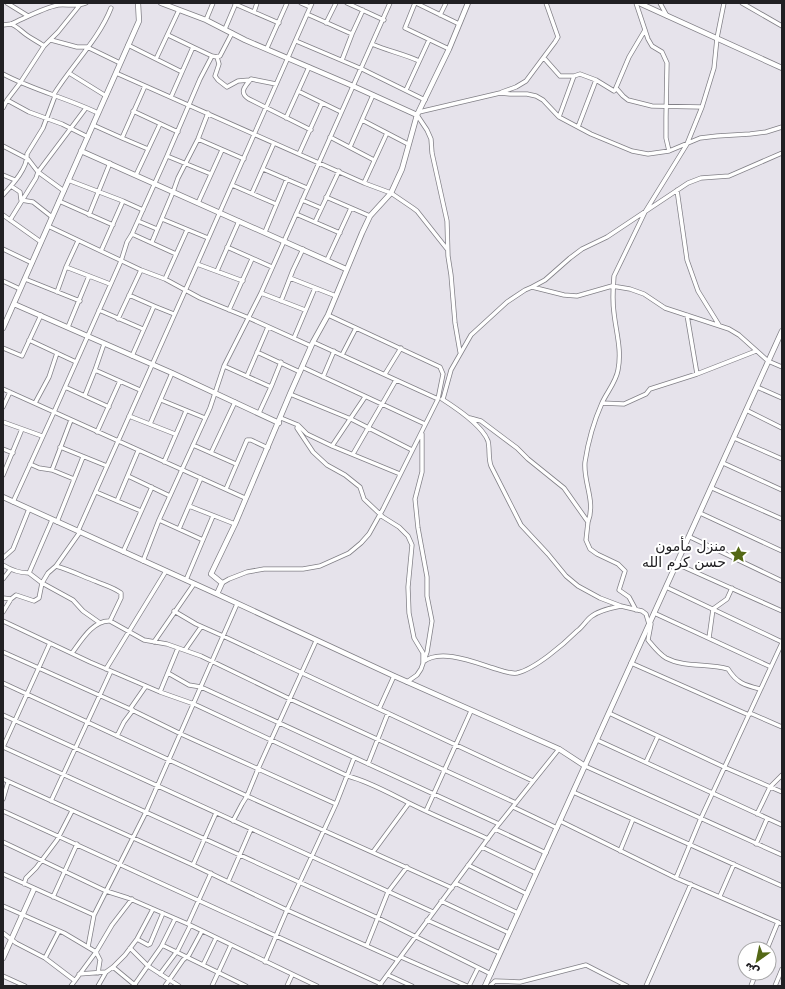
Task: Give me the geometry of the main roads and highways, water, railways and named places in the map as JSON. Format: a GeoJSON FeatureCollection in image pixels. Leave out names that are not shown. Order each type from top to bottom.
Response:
{"type":"FeatureCollection","features":[{"type":"Feature","properties":{"kind":"place","name":"منزل مأمون حسن كرم الله"},"geometry":{"type":"Point","coordinates":[739,554]}}]}
